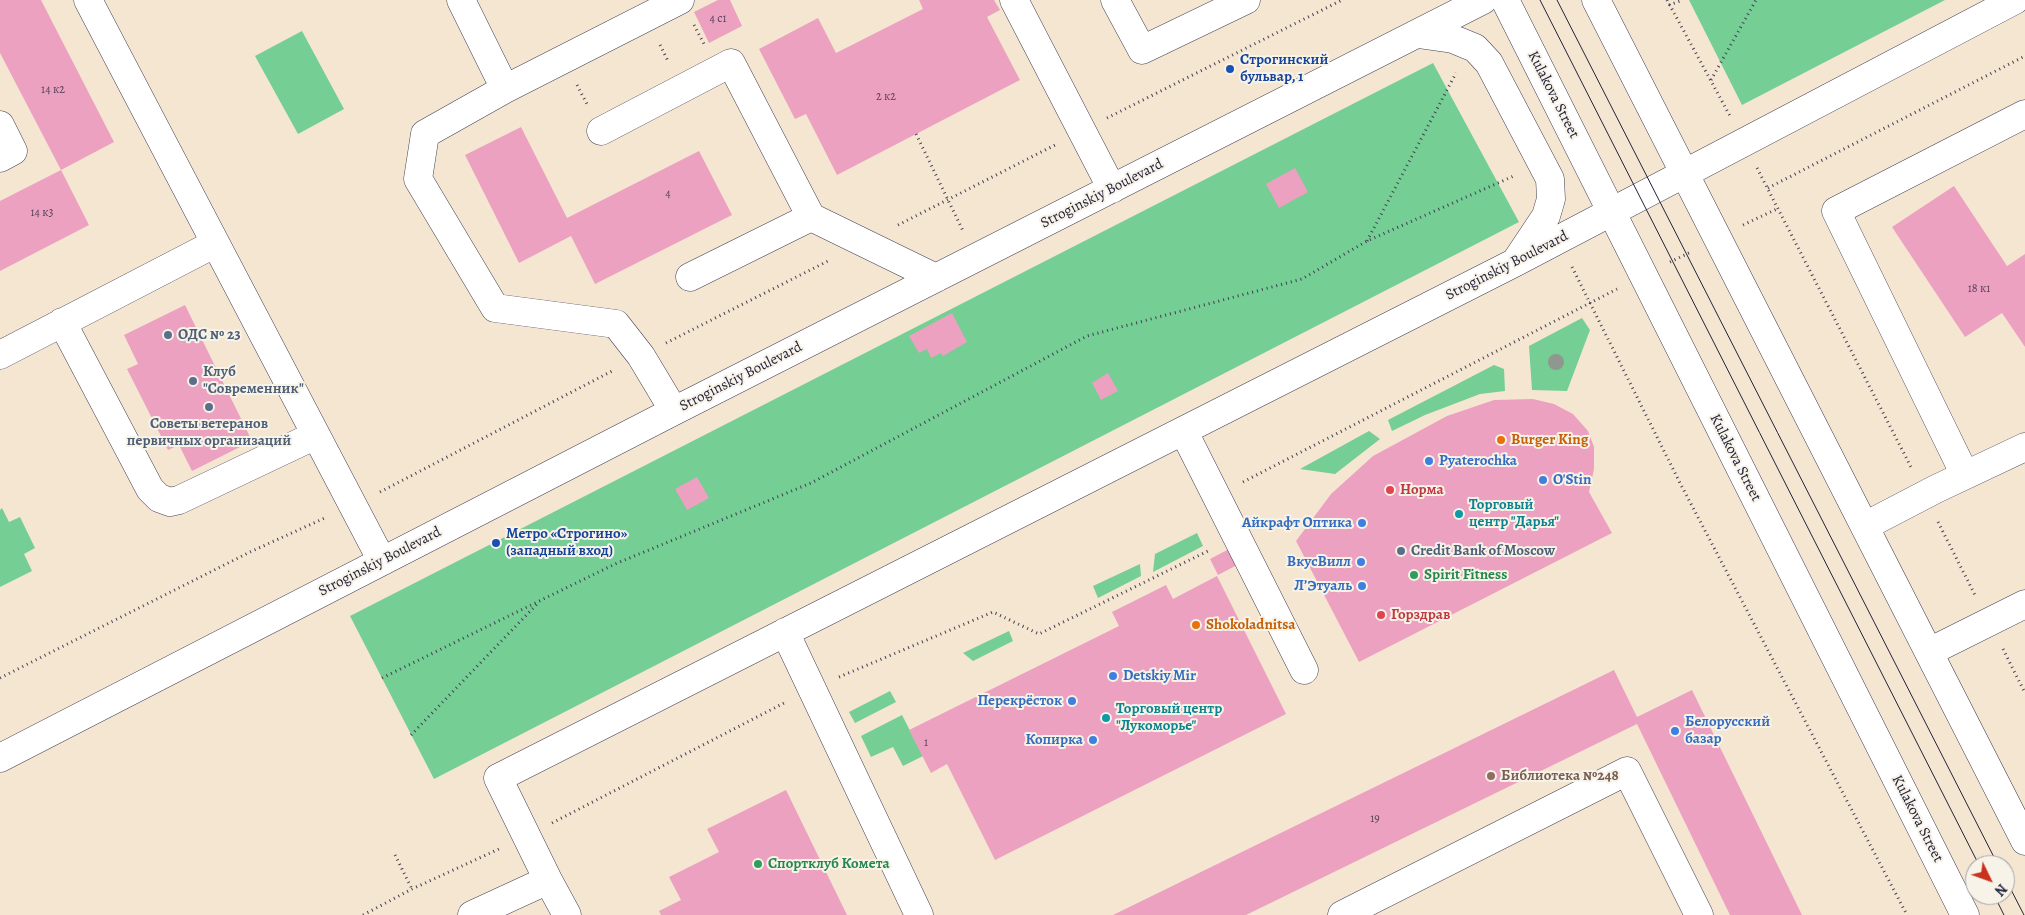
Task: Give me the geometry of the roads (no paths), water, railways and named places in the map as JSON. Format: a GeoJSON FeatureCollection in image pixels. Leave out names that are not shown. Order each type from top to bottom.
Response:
{"type":"FeatureCollection","features":[{"type":"Feature","properties":{"kind":"street"},"geometry":{"type":"LineString","coordinates":[[88,0],[214,244],[382,561]]}},
{"type":"Feature","properties":{"kind":"street"},"geometry":{"type":"LineString","coordinates":[[461,0],[505,89]]}},
{"type":"Feature","properties":{"kind":"street"},"geometry":{"type":"LineString","coordinates":[[1014,0],[1112,189]]}},
{"type":"Feature","properties":{"kind":"street"},"geometry":{"type":"LineString","coordinates":[[1115,0],[1142,50],[1246,0]]}},
{"type":"Feature","properties":{"kind":"street","name":"Stroginskiy Boulevard"},"geometry":{"type":"LineString","coordinates":[[0,758],[674,411],[1484,0]]}},
{"type":"Feature","properties":{"kind":"street","name":"Kulakova Street"},"geometry":{"type":"LineString","coordinates":[[1505,0],[1965,915]]}},
{"type":"Feature","properties":{"kind":"street"},"geometry":{"type":"LineString","coordinates":[[1596,0],[2025,841]]}},
{"type":"Feature","properties":{"kind":"street","name":"Stroginskiy Boulevard"},"geometry":{"type":"LineString","coordinates":[[548,880],[498,778],[1184,432],[1514,263],[2015,0]]}},
{"type":"Feature","properties":{"kind":"street"},"geometry":{"type":"LineString","coordinates":[[674,411],[641,356],[616,324],[495,308],[418,179],[425,134],[505,89],[646,17],[685,9]]}},
{"type":"Feature","properties":{"kind":"street"},"geometry":{"type":"LineString","coordinates":[[1418,34],[1453,38],[1475,48],[1489,63],[1550,179],[1552,199],[1546,216],[1514,263]]}},
{"type":"Feature","properties":{"kind":"street"},"geometry":{"type":"LineString","coordinates":[[601,131],[731,63],[811,217],[936,278]]}},
{"type":"Feature","properties":{"kind":"street"},"geometry":{"type":"LineString","coordinates":[[1965,475],[1836,211],[2025,114]]}},
{"type":"Feature","properties":{"kind":"street"},"geometry":{"type":"LineString","coordinates":[[0,125],[13,151],[0,158]]}},
{"type":"Feature","properties":{"kind":"street"},"geometry":{"type":"LineString","coordinates":[[690,277],[811,217]]}},
{"type":"Feature","properties":{"kind":"street"},"geometry":{"type":"LineString","coordinates":[[0,354],[214,244]]}},
{"type":"Feature","properties":{"kind":"street"},"geometry":{"type":"LineString","coordinates":[[62,322],[150,489],[159,498],[170,502],[180,500],[316,435]]}},
{"type":"Feature","properties":{"kind":"street"},"geometry":{"type":"LineString","coordinates":[[1184,432],[1304,670]]}},
{"type":"Feature","properties":{"kind":"street"},"geometry":{"type":"LineString","coordinates":[[1865,526],[1924,495],[2025,447]]}},
{"type":"Feature","properties":{"kind":"street"},"geometry":{"type":"LineString","coordinates":[[1929,652],[2025,604]]}},
{"type":"Feature","properties":{"kind":"street"},"geometry":{"type":"LineString","coordinates":[[785,632],[919,915]]}},
{"type":"Feature","properties":{"kind":"street"},"geometry":{"type":"LineString","coordinates":[[1342,915],[1626,771],[1699,915]]}},
{"type":"Feature","properties":{"kind":"street"},"geometry":{"type":"LineString","coordinates":[[472,915],[548,880],[567,915]]}},
{"type":"Feature","properties":{"kind":"tram line"},"geometry":{"type":"LineString","coordinates":[[1540,0],[1974,855]]}},
{"type":"Feature","properties":{"kind":"tram line"},"geometry":{"type":"LineString","coordinates":[[1557,0],[1993,855]]}},
{"type":"Feature","properties":{"kind":"tram line"},"geometry":{"type":"LineString","coordinates":[[2015,897],[2024,915]]}},
{"type":"Feature","properties":{"kind":"tram line"},"geometry":{"type":"LineString","coordinates":[[1999,905],[2004,915]]}},
{"type":"Feature","properties":{"kind":"place","name":"Строгинский бульвар, 1"},"geometry":{"type":"Point","coordinates":[1230,69]}},
{"type":"Feature","properties":{"kind":"place","name":"ОДС № 23"},"geometry":{"type":"Point","coordinates":[168,335]}},
{"type":"Feature","properties":{"kind":"place","name":"Клуб \"Современник\""},"geometry":{"type":"Point","coordinates":[193,381]}},
{"type":"Feature","properties":{"kind":"place","name":"Советы ветеранов первичных организаций"},"geometry":{"type":"Point","coordinates":[209,407]}},
{"type":"Feature","properties":{"kind":"place","name":"Burger King"},"geometry":{"type":"Point","coordinates":[1501,440]}},
{"type":"Feature","properties":{"kind":"place","name":"Pyaterochka"},"geometry":{"type":"Point","coordinates":[1429,461]}},
{"type":"Feature","properties":{"kind":"place","name":"O'Stin"},"geometry":{"type":"Point","coordinates":[1543,480]}},
{"type":"Feature","properties":{"kind":"place","name":"Норма"},"geometry":{"type":"Point","coordinates":[1390,490]}},
{"type":"Feature","properties":{"kind":"place","name":"Торговый центр \"Дарья\""},"geometry":{"type":"Point","coordinates":[1459,514]}},
{"type":"Feature","properties":{"kind":"place","name":"Айкрафт Оптика"},"geometry":{"type":"Point","coordinates":[1362,523]}},
{"type":"Feature","properties":{"kind":"place","name":"Метро «Строгино» (западный вход)"},"geometry":{"type":"Point","coordinates":[496,543]}},
{"type":"Feature","properties":{"kind":"place","name":"Credit Bank of Moscow"},"geometry":{"type":"Point","coordinates":[1401,551]}},
{"type":"Feature","properties":{"kind":"place","name":"ВкусВилл"},"geometry":{"type":"Point","coordinates":[1361,562]}},
{"type":"Feature","properties":{"kind":"place","name":"Spirit Fitness"},"geometry":{"type":"Point","coordinates":[1414,575]}},
{"type":"Feature","properties":{"kind":"place","name":"Л’Этуаль"},"geometry":{"type":"Point","coordinates":[1362,586]}},
{"type":"Feature","properties":{"kind":"place","name":"Горздрав"},"geometry":{"type":"Point","coordinates":[1381,615]}},
{"type":"Feature","properties":{"kind":"place","name":"Shokoladnitsa"},"geometry":{"type":"Point","coordinates":[1196,625]}},
{"type":"Feature","properties":{"kind":"place","name":"Detskiy Mir"},"geometry":{"type":"Point","coordinates":[1113,676]}},
{"type":"Feature","properties":{"kind":"place","name":"Перекрёсток"},"geometry":{"type":"Point","coordinates":[1072,701]}},
{"type":"Feature","properties":{"kind":"place","name":"Торговый центр \"Лукоморье\""},"geometry":{"type":"Point","coordinates":[1106,718]}},
{"type":"Feature","properties":{"kind":"place","name":"Белорусский базар"},"geometry":{"type":"Point","coordinates":[1675,731]}},
{"type":"Feature","properties":{"kind":"place","name":"Копирка"},"geometry":{"type":"Point","coordinates":[1093,740]}},
{"type":"Feature","properties":{"kind":"place","name":"Библиотека №248"},"geometry":{"type":"Point","coordinates":[1491,776]}},
{"type":"Feature","properties":{"kind":"place","name":"Спортклуб Комета"},"geometry":{"type":"Point","coordinates":[758,864]}}]}
